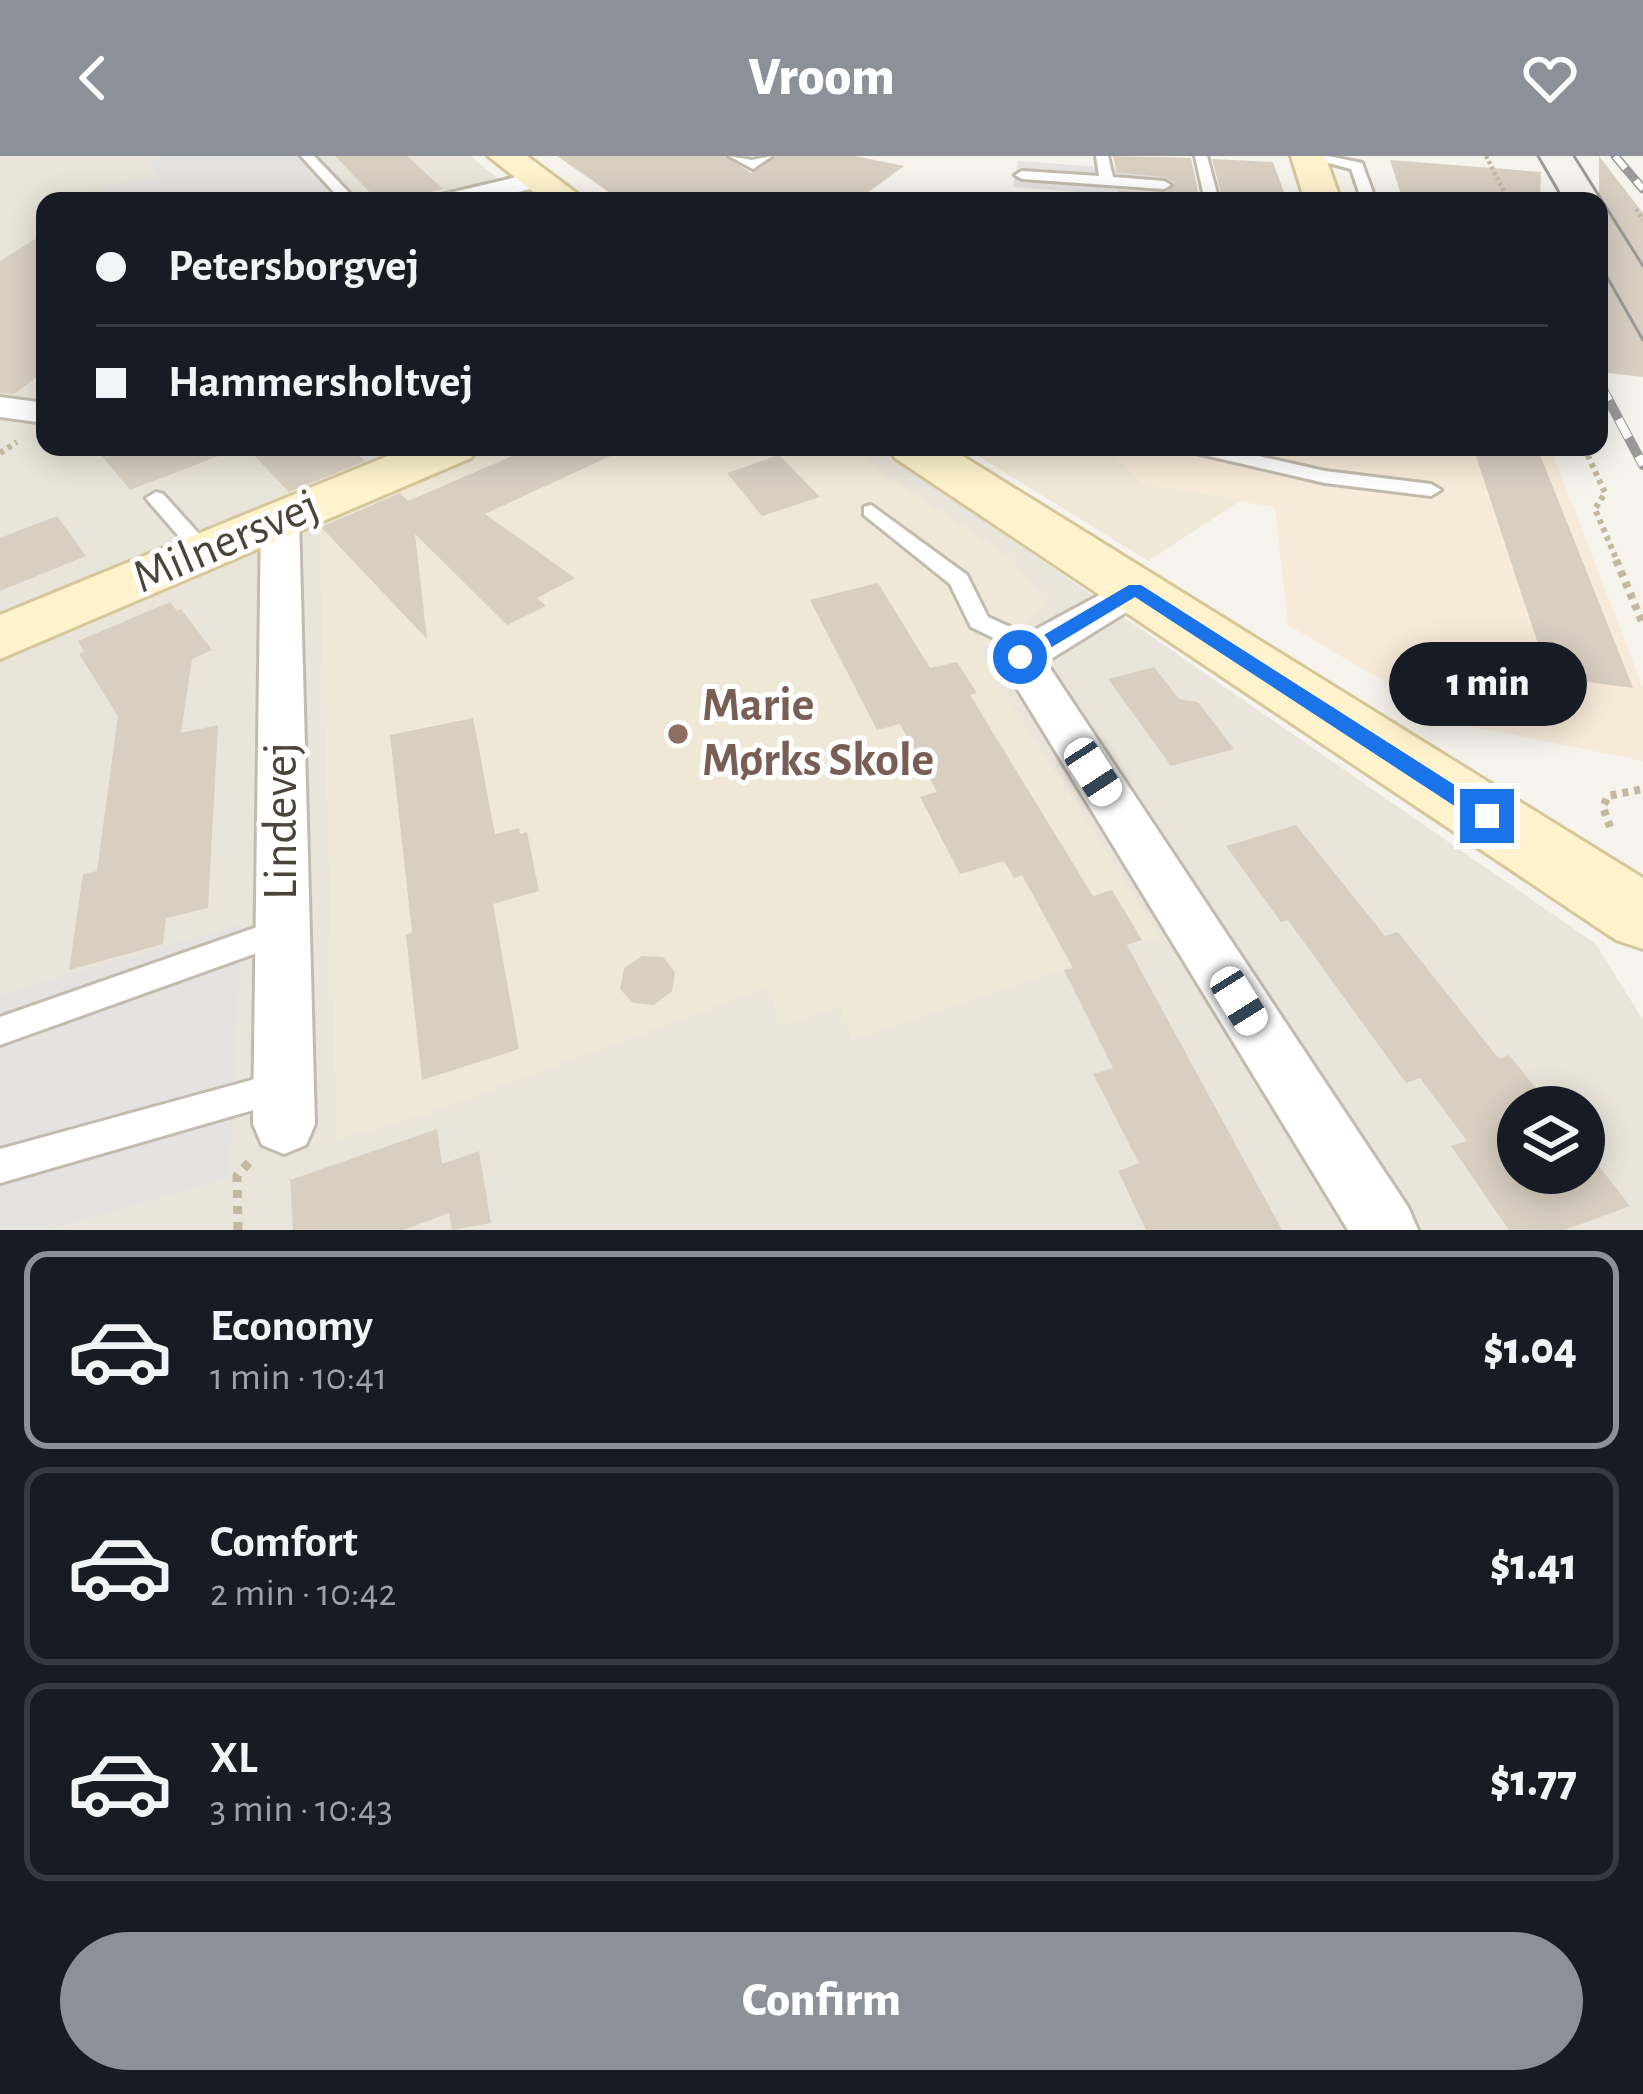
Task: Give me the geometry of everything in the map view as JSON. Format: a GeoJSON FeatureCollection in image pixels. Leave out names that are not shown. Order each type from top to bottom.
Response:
{"type":"FeatureCollection","features":[{"type":"Feature","properties":{"kind":"street"},"geometry":{"type":"LineString","coordinates":[[506,156],[555,192]]}},
{"type":"Feature","properties":{"kind":"street"},"geometry":{"type":"LineString","coordinates":[[1308,156],[1321,192]]}},
{"type":"Feature","properties":{"kind":"street"},"geometry":{"type":"LineString","coordinates":[[488,192],[538,180]]}},
{"type":"Feature","properties":{"kind":"street"},"geometry":{"type":"LineString","coordinates":[[0,407],[36,412]]}},
{"type":"Feature","properties":{"kind":"street","name":"Milnersvej"},"geometry":{"type":"LineString","coordinates":[[0,638],[431,456]]}},
{"type":"Feature","properties":{"kind":"street"},"geometry":{"type":"LineString","coordinates":[[927,456],[1643,917]]}},
{"type":"Feature","properties":{"kind":"street","name":"Lindevej"},"geometry":{"type":"LineString","coordinates":[[280,518],[284,1105]]}},
{"type":"Feature","properties":{"kind":"street"},"geometry":{"type":"LineString","coordinates":[[1135,589],[1020,657],[1384,1230]]}},
{"type":"Feature","properties":{"kind":"lane"},"geometry":{"type":"LineString","coordinates":[[307,156],[341,192]]}},
{"type":"Feature","properties":{"kind":"lane"},"geometry":{"type":"LineString","coordinates":[[735,156],[753,165],[766,156]]}},
{"type":"Feature","properties":{"kind":"lane"},"geometry":{"type":"LineString","coordinates":[[1102,156],[1107,181]]}},
{"type":"Feature","properties":{"kind":"lane"},"geometry":{"type":"LineString","coordinates":[[1201,156],[1210,192]]}},
{"type":"Feature","properties":{"kind":"lane"},"geometry":{"type":"LineString","coordinates":[[1308,156],[1357,166],[1366,192]]}},
{"type":"Feature","properties":{"kind":"lane"},"geometry":{"type":"LineString","coordinates":[[1022,175],[1164,185]]}},
{"type":"Feature","properties":{"kind":"lane"},"geometry":{"type":"LineString","coordinates":[[1233,456],[1325,477],[1431,490]]}},
{"type":"Feature","properties":{"kind":"lane"},"geometry":{"type":"LineString","coordinates":[[156,498],[203,551]]}},
{"type":"Feature","properties":{"kind":"lane"},"geometry":{"type":"LineString","coordinates":[[871,512],[959,580],[979,622],[1035,648]]}},
{"type":"Feature","properties":{"kind":"lane"},"geometry":{"type":"LineString","coordinates":[[0,1031],[283,931]]}},
{"type":"Feature","properties":{"kind":"lane"},"geometry":{"type":"LineString","coordinates":[[0,1166],[284,1105]]}},
{"type":"Feature","properties":{"kind":"path"},"geometry":{"type":"LineString","coordinates":[[1486,156],[1505,192]]}},
{"type":"Feature","properties":{"kind":"path"},"geometry":{"type":"LineString","coordinates":[[1636,209],[1643,220]]}},
{"type":"Feature","properties":{"kind":"path"},"geometry":{"type":"LineString","coordinates":[[1588,456],[1605,493],[1597,507],[1643,624]]}},
{"type":"Feature","properties":{"kind":"path"},"geometry":{"type":"LineString","coordinates":[[1603,807],[1608,796],[1621,790],[1643,789]]}},
{"type":"Feature","properties":{"kind":"path"},"geometry":{"type":"LineString","coordinates":[[238,1230],[237,1176],[284,1105]]}},
{"type":"Feature","properties":{"kind":"shaded area"},"geometry":{"type":"Polygon","coordinates":[[[0,156],[470,156],[515,192],[36,192],[36,456],[891,456],[1596,944],[1643,1020],[1643,1230],[0,1230],[0,156]]]}},
{"type":"Feature","properties":{"kind":"shaded area"},"geometry":{"type":"Polygon","coordinates":[[[158,156],[322,156],[356,192],[106,192],[104,187],[157,176],[149,162],[158,156]]]}},
{"type":"Feature","properties":{"kind":"shaded area"},"geometry":{"type":"Polygon","coordinates":[[[1018,161],[1171,172],[1172,192],[1080,192],[1013,187],[1018,161]]]}},
{"type":"Feature","properties":{"kind":"shaded area","name":"Marie Mørks Skole"},"geometry":{"type":"Polygon","coordinates":[[[486,456],[864,456],[1010,557],[1048,605],[978,651],[1160,936],[852,1040],[840,1006],[782,1026],[768,987],[427,1114],[337,1140],[319,523],[486,456]]]}},
{"type":"Feature","properties":{"kind":"shaded area"},"geometry":{"type":"Polygon","coordinates":[[[979,456],[1116,456],[1143,485],[1243,499],[1148,561],[979,456]]]}},
{"type":"Feature","properties":{"kind":"shaded area"},"geometry":{"type":"Polygon","coordinates":[[[1116,456],[1553,456],[1643,688],[1643,761],[1455,723],[1288,625],[1275,507],[1144,487],[1116,456]]]}},
{"type":"Feature","properties":{"kind":"shaded area"},"geometry":{"type":"Polygon","coordinates":[[[242,924],[229,1178],[48,1230],[0,1230],[0,995],[242,924]]]}},
{"type":"Feature","properties":{"kind":"building"},"geometry":{"type":"Polygon","coordinates":[[[335,156],[407,156],[443,189],[431,192],[369,192],[335,156]]]}},
{"type":"Feature","properties":{"kind":"building"},"geometry":{"type":"Polygon","coordinates":[[[557,156],[725,156],[751,173],[776,156],[855,156],[904,166],[868,192],[609,192],[557,156]]]}},
{"type":"Feature","properties":{"kind":"building"},"geometry":{"type":"Polygon","coordinates":[[[1113,156],[1191,158],[1198,192],[1166,192],[1175,183],[1164,177],[1117,173],[1113,156]]]}},
{"type":"Feature","properties":{"kind":"building"},"geometry":{"type":"Polygon","coordinates":[[[1599,156],[1643,213],[1643,377],[1608,373],[1608,192],[1599,192],[1599,156]]]}},
{"type":"Feature","properties":{"kind":"building"},"geometry":{"type":"Polygon","coordinates":[[[1212,159],[1273,162],[1284,192],[1221,192],[1212,159]]]}},
{"type":"Feature","properties":{"kind":"building"},"geometry":{"type":"Polygon","coordinates":[[[1390,160],[1541,172],[1540,192],[1400,192],[1390,160]]]}},
{"type":"Feature","properties":{"kind":"building"},"geometry":{"type":"Polygon","coordinates":[[[36,239],[36,378],[14,394],[0,393],[0,261],[36,239]]]}},
{"type":"Feature","properties":{"kind":"building"},"geometry":{"type":"Polygon","coordinates":[[[102,456],[218,456],[130,490],[102,456]]]}},
{"type":"Feature","properties":{"kind":"building"},"geometry":{"type":"Polygon","coordinates":[[[255,456],[360,456],[365,461],[289,492],[255,456]]]}},
{"type":"Feature","properties":{"kind":"building"},"geometry":{"type":"Polygon","coordinates":[[[512,456],[611,456],[485,514],[575,578],[537,598],[546,606],[507,625],[415,534],[427,639],[321,527],[400,493],[408,501],[512,456]]]}},
{"type":"Feature","properties":{"kind":"building"},"geometry":{"type":"Polygon","coordinates":[[[780,456],[820,497],[762,516],[727,473],[780,456]]]}},
{"type":"Feature","properties":{"kind":"building"},"geometry":{"type":"Polygon","coordinates":[[[1476,456],[1541,456],[1633,688],[1549,677],[1476,456]]]}},
{"type":"Feature","properties":{"kind":"building"},"geometry":{"type":"Polygon","coordinates":[[[57,516],[86,556],[0,591],[0,538],[57,516]]]}},
{"type":"Feature","properties":{"kind":"building"},"geometry":{"type":"Polygon","coordinates":[[[878,583],[930,668],[957,662],[977,693],[970,695],[1093,896],[1112,890],[1142,940],[1127,945],[1282,1230],[1146,1230],[1118,1171],[1139,1163],[1093,1074],[1113,1068],[1064,970],[1073,968],[1022,875],[1014,878],[1004,861],[960,874],[920,797],[937,792],[900,724],[877,730],[810,600],[878,583]]]}},
{"type":"Feature","properties":{"kind":"building"},"geometry":{"type":"Polygon","coordinates":[[[170,602],[177,611],[181,609],[212,650],[192,659],[181,733],[218,725],[208,908],[166,918],[163,944],[69,970],[83,874],[97,871],[118,716],[79,654],[84,652],[78,641],[170,602]]]}},
{"type":"Feature","properties":{"kind":"building"},"geometry":{"type":"Polygon","coordinates":[[[1154,667],[1179,699],[1198,702],[1234,749],[1171,766],[1108,679],[1154,667]]]}},
{"type":"Feature","properties":{"kind":"building"},"geometry":{"type":"Polygon","coordinates":[[[473,718],[495,834],[519,828],[520,834],[527,832],[539,891],[493,904],[519,1049],[422,1080],[406,935],[412,932],[390,735],[473,718]]]}},
{"type":"Feature","properties":{"kind":"building"},"geometry":{"type":"Polygon","coordinates":[[[1296,825],[1385,936],[1398,932],[1499,1059],[1509,1055],[1534,1086],[1497,1086],[1497,1194],[1605,1194],[1605,1174],[1630,1206],[1565,1230],[1509,1230],[1451,1146],[1467,1141],[1420,1078],[1406,1083],[1288,920],[1281,922],[1226,846],[1296,825]]]}},
{"type":"Feature","properties":{"kind":"building"},"geometry":{"type":"Polygon","coordinates":[[[642,956],[663,957],[675,972],[672,991],[654,1005],[633,1003],[620,989],[624,968],[642,956]]]}},
{"type":"Feature","properties":{"kind":"building"},"geometry":{"type":"Polygon","coordinates":[[[437,1129],[442,1164],[479,1151],[491,1223],[452,1230],[449,1213],[403,1230],[293,1230],[290,1180],[437,1129]]]}},
{"type":"Feature","properties":{"kind":"tram line"},"geometry":{"type":"LineString","coordinates":[[1538,156],[1559,192]]}},
{"type":"Feature","properties":{"kind":"tram line"},"geometry":{"type":"LineString","coordinates":[[1574,156],[1597,192]]}},
{"type":"Feature","properties":{"kind":"tram line"},"geometry":{"type":"LineString","coordinates":[[1608,210],[1643,266]]}},
{"type":"Feature","properties":{"kind":"tram line"},"geometry":{"type":"LineString","coordinates":[[1608,279],[1643,340]]}},
{"type":"Feature","properties":{"kind":"railway"},"geometry":{"type":"LineString","coordinates":[[1615,156],[1643,189]]}},
{"type":"Feature","properties":{"kind":"railway"},"geometry":{"type":"LineString","coordinates":[[1608,399],[1643,465]]}},
{"type":"Feature","properties":{"kind":"place","name":"Marie Mørks Skole"},"geometry":{"type":"Point","coordinates":[678,734]}},
{"type":"Feature","properties":{"kind":"route"},"geometry":{"type":"LineString","coordinates":[[1020,657],[1135,589],[1487,816]]}}]}
